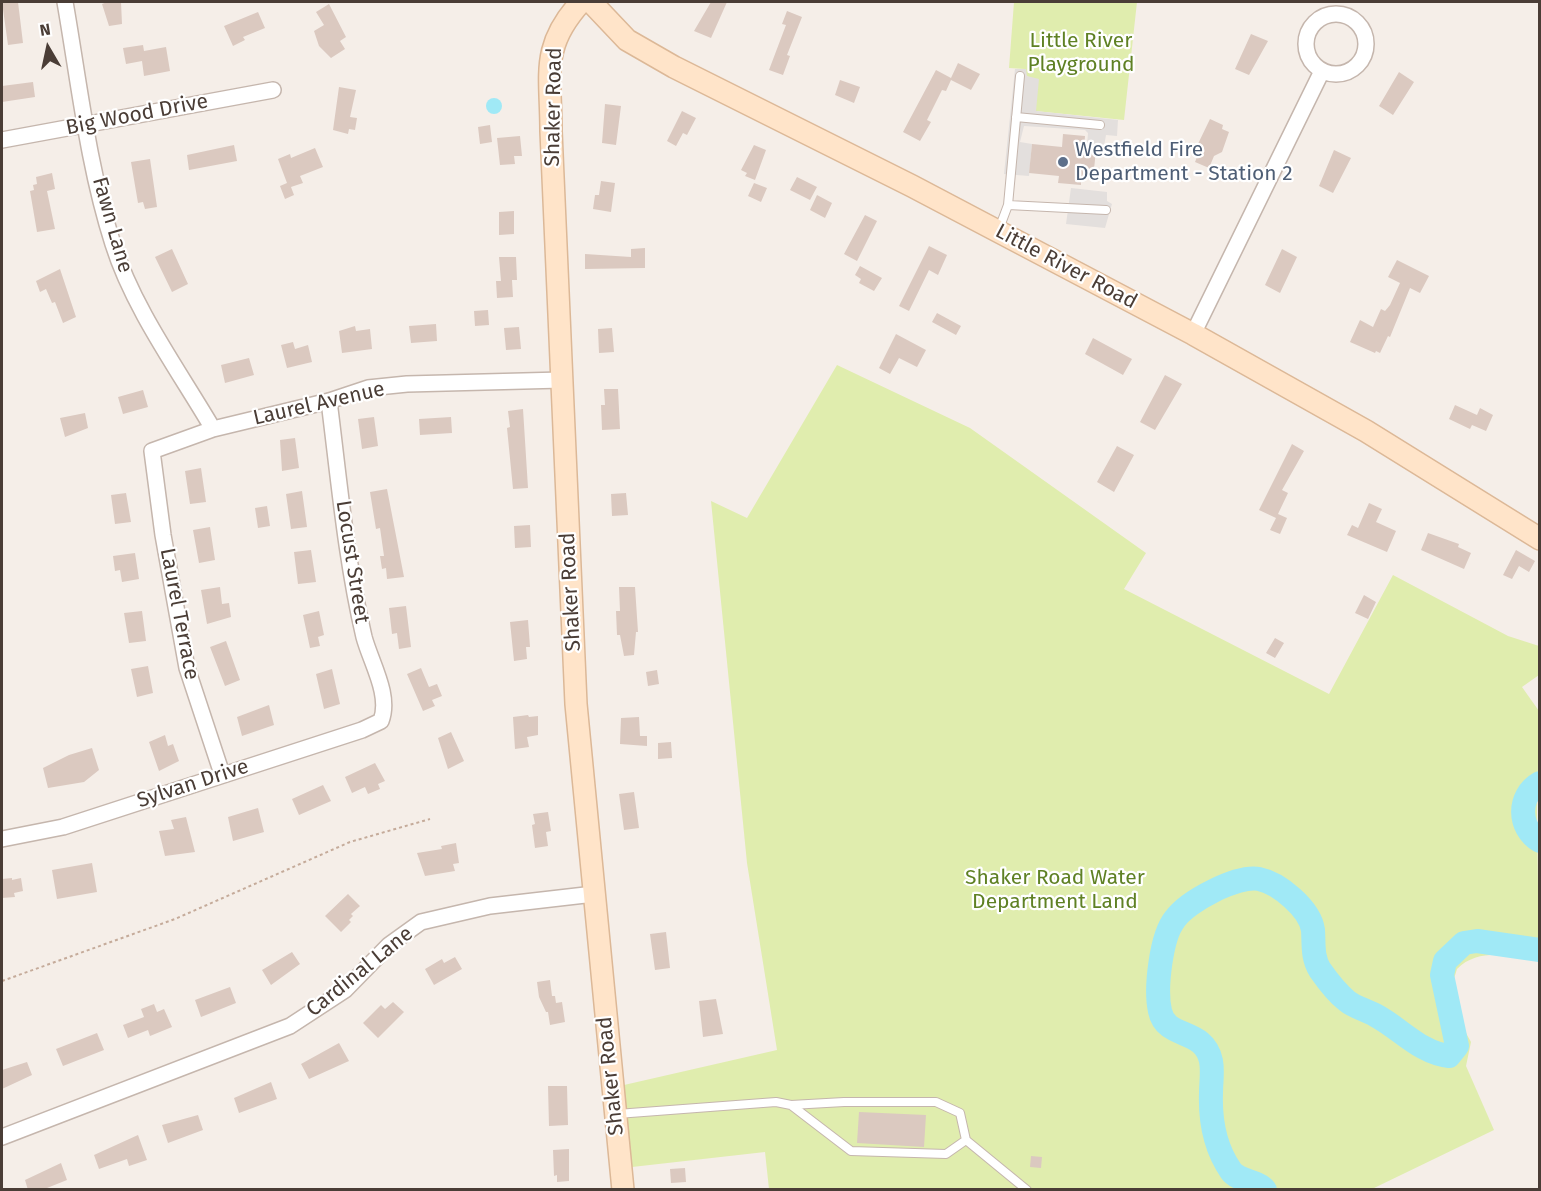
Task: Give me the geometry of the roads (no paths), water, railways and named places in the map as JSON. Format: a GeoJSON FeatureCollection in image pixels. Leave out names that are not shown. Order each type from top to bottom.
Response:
{"type":"FeatureCollection","features":[{"type":"Feature","properties":{"kind":"street","name":"Fawn Lane"},"geometry":{"type":"LineString","coordinates":[[66,2],[102,207],[113,246],[149,322],[213,429]]}},
{"type":"Feature","properties":{"kind":"street","name":"Shaker Road"},"geometry":{"type":"LineString","coordinates":[[581,2],[558,30],[551,53],[551,131],[576,704],[623,1190]]}},
{"type":"Feature","properties":{"kind":"street","name":"Little River Road"},"geometry":{"type":"LineString","coordinates":[[591,2],[627,40],[674,68],[998,231],[1193,334],[1366,431],[1539,539]]}},
{"type":"Feature","properties":{"kind":"street"},"geometry":{"type":"LineString","coordinates":[[1193,334],[1322,71]]}},
{"type":"Feature","properties":{"kind":"street","name":"Big Wood Drive"},"geometry":{"type":"LineString","coordinates":[[2,140],[273,90]]}},
{"type":"Feature","properties":{"kind":"street","name":"Laurel Avenue"},"geometry":{"type":"LineString","coordinates":[[152,451],[213,429],[329,401],[368,388],[407,384],[562,380]]}},
{"type":"Feature","properties":{"kind":"street","name":"Locust Street"},"geometry":{"type":"LineString","coordinates":[[329,401],[352,574],[365,638],[383,697],[384,713],[381,721]]}},
{"type":"Feature","properties":{"kind":"street","name":"Laurel Terrace"},"geometry":{"type":"LineString","coordinates":[[152,451],[187,668],[222,774]]}},
{"type":"Feature","properties":{"kind":"street","name":"Sylvan Drive"},"geometry":{"type":"LineString","coordinates":[[2,839],[63,827],[362,730],[381,721]]}},
{"type":"Feature","properties":{"kind":"street","name":"Cardinal Lane"},"geometry":{"type":"LineString","coordinates":[[2,1137],[290,1026],[345,990],[389,945],[421,922],[490,906],[594,894]]}},
{"type":"Feature","properties":{"kind":"lane"},"geometry":{"type":"LineString","coordinates":[[998,231],[1008,205],[1020,76]]}},
{"type":"Feature","properties":{"kind":"lane"},"geometry":{"type":"LineString","coordinates":[[1016,117],[1100,125]]}},
{"type":"Feature","properties":{"kind":"lane"},"geometry":{"type":"LineString","coordinates":[[1008,205],[1106,210]]}},
{"type":"Feature","properties":{"kind":"lane"},"geometry":{"type":"LineString","coordinates":[[615,1114],[776,1102],[791,1106],[844,1102],[936,1102],[960,1113],[966,1140],[1027,1190]]}},
{"type":"Feature","properties":{"kind":"lane"},"geometry":{"type":"LineString","coordinates":[[791,1106],[851,1151],[946,1154],[966,1140]]}},
{"type":"Feature","properties":{"kind":"water"},"geometry":{"type":"Polygon","coordinates":[[[494,98],[500,100],[502,106],[500,112],[494,114],[488,112],[486,106],[488,100],[494,98]]]}},
{"type":"Feature","properties":{"kind":"waterway"},"geometry":{"type":"LineString","coordinates":[[1540,783],[1527,796],[1523,812],[1527,828],[1540,841]]}},
{"type":"Feature","properties":{"kind":"waterway"},"geometry":{"type":"LineString","coordinates":[[1265,1190],[1234,1174],[1221,1153],[1213,1123],[1212,1065],[1207,1050],[1201,1043],[1170,1026],[1160,1011],[1158,990],[1160,963],[1170,927],[1181,912],[1201,897],[1226,885],[1250,879],[1267,881],[1284,891],[1306,914],[1313,930],[1317,965],[1340,994],[1350,1003],[1384,1020],[1419,1045],[1449,1056],[1457,1046],[1442,975],[1445,961],[1464,943],[1477,941],[1540,950]]}},
{"type":"Feature","properties":{"kind":"place","name":"Westfield Fire Department - Station 2"},"geometry":{"type":"Point","coordinates":[1063,162]}},
{"type":"Feature","properties":{"kind":"park label","name":"Little River Playground"},"geometry":{"type":"Point","coordinates":[1081,53]}},
{"type":"Feature","properties":{"kind":"park label","name":"Shaker Road Water Department Land"},"geometry":{"type":"Point","coordinates":[1055,890]}}]}
